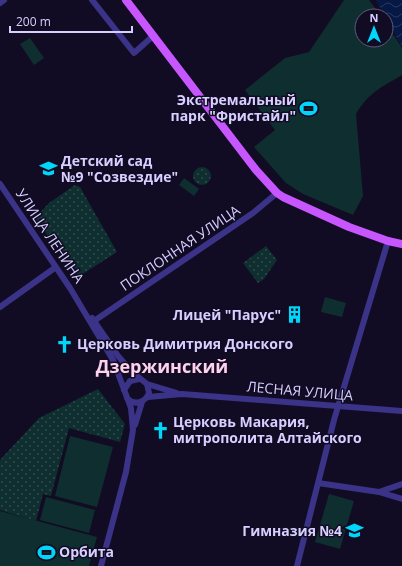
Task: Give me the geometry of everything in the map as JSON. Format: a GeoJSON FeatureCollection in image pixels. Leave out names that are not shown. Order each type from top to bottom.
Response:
{"type":"FeatureCollection","features":[{"type":"Feature","properties":{"kind":"main road"},"geometry":{"type":"LineString","coordinates":[[126,0],[256,170],[277,194],[315,213],[388,241],[402,244]]}},
{"type":"Feature","properties":{"kind":"street"},"geometry":{"type":"LineString","coordinates":[[0,3],[4,0]]}},
{"type":"Feature","properties":{"kind":"street"},"geometry":{"type":"LineString","coordinates":[[92,0],[134,53],[153,36]]}},
{"type":"Feature","properties":{"kind":"street","name":"УЛИЦА ЛЕНИНА"},"geometry":{"type":"LineString","coordinates":[[0,184],[79,302],[113,360],[133,417],[133,430]]}},
{"type":"Feature","properties":{"kind":"street","name":"ПОКЛОННАЯ УЛИЦА"},"geometry":{"type":"LineString","coordinates":[[94,321],[253,213],[277,194]]}},
{"type":"Feature","properties":{"kind":"street"},"geometry":{"type":"LineString","coordinates":[[297,566],[338,406],[388,241]]}},
{"type":"Feature","properties":{"kind":"street"},"geometry":{"type":"LineString","coordinates":[[0,305],[56,267]]}},
{"type":"Feature","properties":{"kind":"street","name":"УЛИЦА ЛЕНИНА"},"geometry":{"type":"LineString","coordinates":[[79,302],[118,356],[139,379],[147,384],[182,394]]}},
{"type":"Feature","properties":{"kind":"street"},"geometry":{"type":"LineString","coordinates":[[124,390],[130,381],[139,379]]}},
{"type":"Feature","properties":{"kind":"street"},"geometry":{"type":"LineString","coordinates":[[126,397],[134,403],[142,402],[148,397],[149,389],[147,384]]}},
{"type":"Feature","properties":{"kind":"street","name":"ЛЕСНАЯ УЛИЦА"},"geometry":{"type":"LineString","coordinates":[[148,397],[182,394],[402,411]]}},
{"type":"Feature","properties":{"kind":"street","name":"УЛИЦА ЛЕНИНА"},"geometry":{"type":"LineString","coordinates":[[101,566],[126,472],[133,430],[142,402]]}},
{"type":"Feature","properties":{"kind":"street"},"geometry":{"type":"LineString","coordinates":[[318,483],[379,492],[402,499]]}},
{"type":"Feature","properties":{"kind":"street"},"geometry":{"type":"LineString","coordinates":[[379,492],[402,484]]}},
{"type":"Feature","properties":{"kind":"green space","name":"Экстремальный парк \"Фристайл\""},"geometry":{"type":"Polygon","coordinates":[[[344,0],[369,0],[375,8],[354,8],[354,48],[394,48],[394,36],[402,48],[402,75],[371,95],[356,114],[363,196],[353,215],[303,194],[286,183],[254,147],[275,130],[245,90],[285,58],[309,52],[344,0]]]}},
{"type":"Feature","properties":{"kind":"green space"},"geometry":{"type":"Polygon","coordinates":[[[30,38],[44,58],[34,65],[20,44],[30,38]]]}},
{"type":"Feature","properties":{"kind":"green space"},"geometry":{"type":"Polygon","coordinates":[[[202,167],[208,170],[211,176],[208,182],[202,185],[196,182],[193,176],[196,170],[202,167]]]}},
{"type":"Feature","properties":{"kind":"green space"},"geometry":{"type":"Polygon","coordinates":[[[184,178],[199,189],[194,196],[179,185],[184,178]]]}},
{"type":"Feature","properties":{"kind":"green space"},"geometry":{"type":"Polygon","coordinates":[[[75,185],[80,187],[117,252],[78,277],[35,218],[49,203],[75,185]]]}},
{"type":"Feature","properties":{"kind":"green space"},"geometry":{"type":"Polygon","coordinates":[[[266,246],[277,260],[264,279],[258,283],[243,263],[266,246]]]}},
{"type":"Feature","properties":{"kind":"green space"},"geometry":{"type":"Polygon","coordinates":[[[325,297],[346,303],[342,317],[321,312],[325,297]]]}},
{"type":"Feature","properties":{"kind":"green space"},"geometry":{"type":"Polygon","coordinates":[[[98,389],[125,424],[120,442],[69,428],[51,496],[43,494],[36,521],[0,510],[0,460],[39,418],[98,389]]]}},
{"type":"Feature","properties":{"kind":"green space"},"geometry":{"type":"Polygon","coordinates":[[[70,436],[113,447],[97,507],[55,496],[70,436]]]}},
{"type":"Feature","properties":{"kind":"green space"},"geometry":{"type":"Polygon","coordinates":[[[329,494],[354,501],[340,549],[315,542],[329,494]]]}},
{"type":"Feature","properties":{"kind":"green space"},"geometry":{"type":"Polygon","coordinates":[[[46,497],[95,510],[89,533],[40,520],[46,497]]]}},
{"type":"Feature","properties":{"kind":"green space","name":"Орбита"},"geometry":{"type":"Polygon","coordinates":[[[0,511],[97,537],[89,566],[0,566],[0,511]]]}},
{"type":"Feature","properties":{"kind":"water"},"geometry":{"type":"Polygon","coordinates":[[[376,0],[402,0],[402,47],[394,33],[394,8],[380,8],[376,0]]]}},
{"type":"Feature","properties":{"kind":"place","name":"Экстремальный парк \"Фристайл\""},"geometry":{"type":"Point","coordinates":[309,108]}},
{"type":"Feature","properties":{"kind":"place","name":"Детский сад №9 \"Созвездие\""},"geometry":{"type":"Point","coordinates":[48,169]}},
{"type":"Feature","properties":{"kind":"place","name":"Лицей \"Парус\""},"geometry":{"type":"Point","coordinates":[294,315]}},
{"type":"Feature","properties":{"kind":"place","name":"Церковь Димитрия Донского"},"geometry":{"type":"Point","coordinates":[64,344]}},
{"type":"Feature","properties":{"kind":"place","name":"Церковь Макария, митрополита Алтайского"},"geometry":{"type":"Point","coordinates":[160,430]}},
{"type":"Feature","properties":{"kind":"place","name":"Гимназия №4"},"geometry":{"type":"Point","coordinates":[355,531]}},
{"type":"Feature","properties":{"kind":"place","name":"Орбита"},"geometry":{"type":"Point","coordinates":[46,552]}},
{"type":"Feature","properties":{"kind":"district","name":"Дзержинский"},"geometry":{"type":"Point","coordinates":[162,367]}}]}
